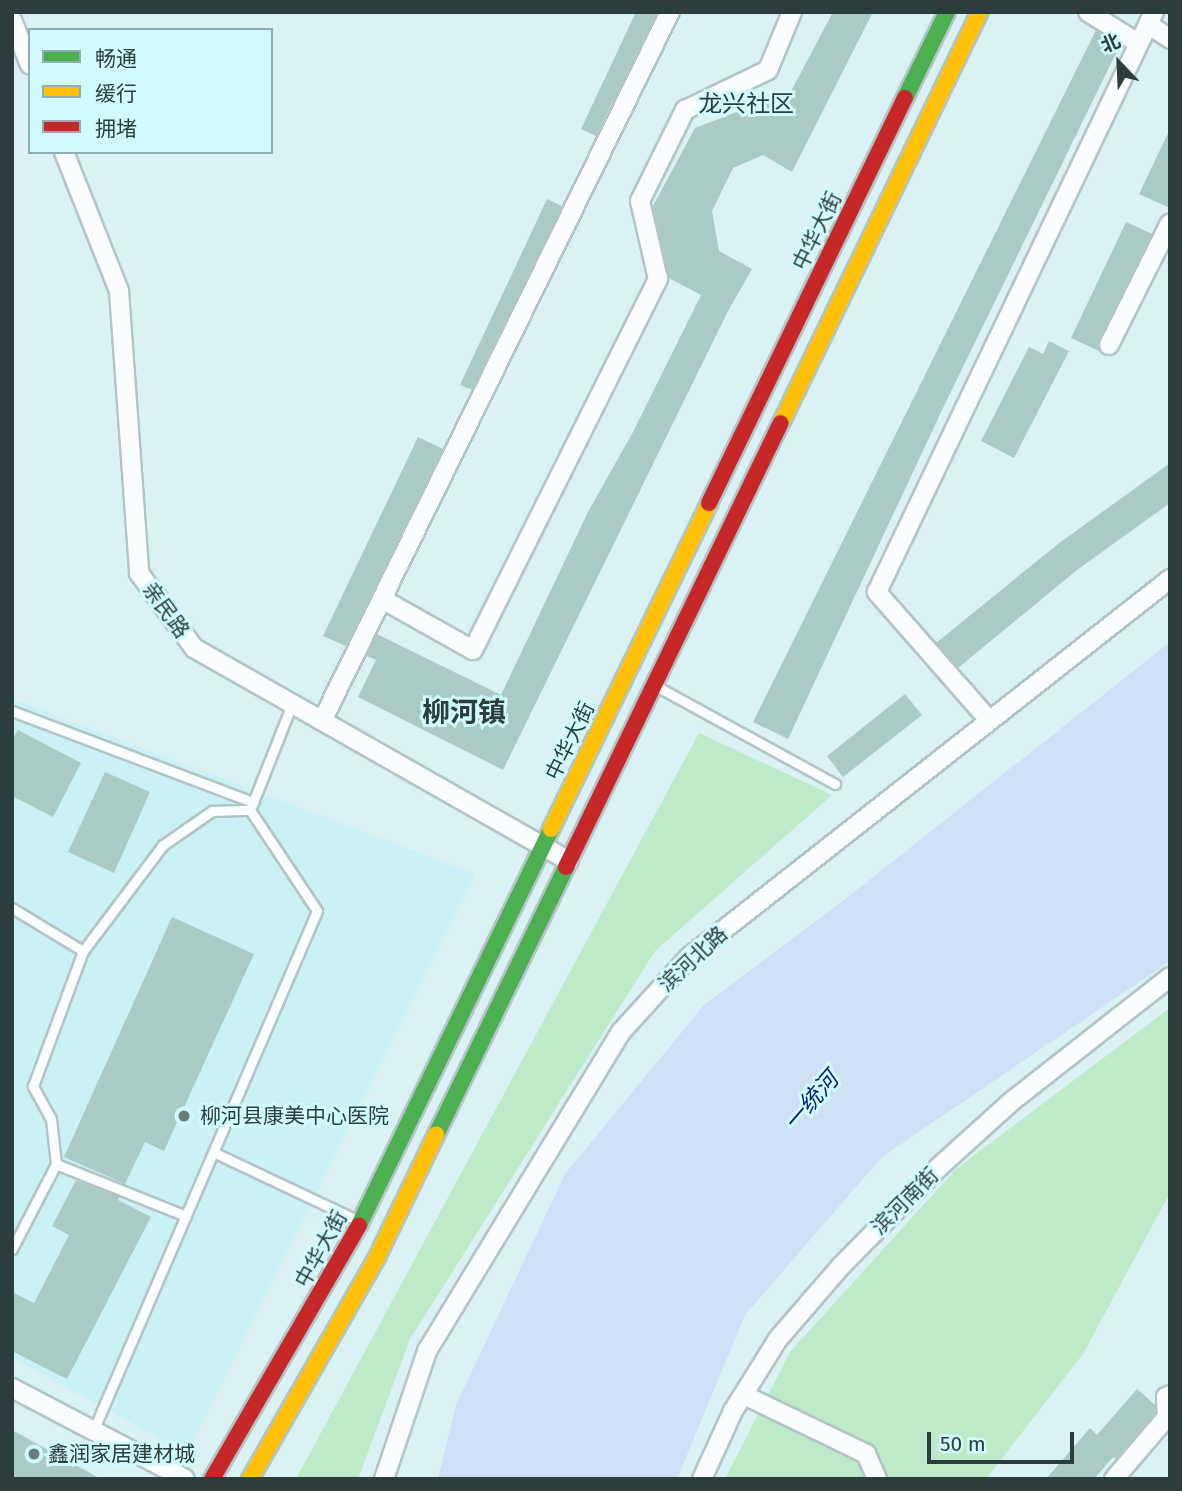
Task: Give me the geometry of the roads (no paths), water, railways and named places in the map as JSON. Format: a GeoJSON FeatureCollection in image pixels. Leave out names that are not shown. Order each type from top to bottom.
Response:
{"type":"FeatureCollection","features":[{"type":"Feature","properties":{"kind":"main road","name":"中华大街"},"geometry":{"type":"LineString","coordinates":[[212,1479],[360,1222],[947,12]]}},
{"type":"Feature","properties":{"kind":"main road"},"geometry":{"type":"LineString","coordinates":[[250,1479],[377,1257],[980,12]]}},
{"type":"Feature","properties":{"kind":"street"},"geometry":{"type":"LineString","coordinates":[[322,721],[670,12]]}},
{"type":"Feature","properties":{"kind":"street"},"geometry":{"type":"LineString","coordinates":[[382,599],[473,650],[658,279],[640,201],[679,121],[685,110],[768,70],[792,12]]}},
{"type":"Feature","properties":{"kind":"street"},"geometry":{"type":"LineString","coordinates":[[1088,12],[1138,43]]}},
{"type":"Feature","properties":{"kind":"street"},"geometry":{"type":"LineString","coordinates":[[988,719],[877,592],[1151,18],[1170,39]]}},
{"type":"Feature","properties":{"kind":"street"},"geometry":{"type":"LineString","coordinates":[[12,20],[28,60]]}},
{"type":"Feature","properties":{"kind":"street","name":"亲民路"},"geometry":{"type":"LineString","coordinates":[[65,154],[119,291],[139,573],[194,648],[569,861]]}},
{"type":"Feature","properties":{"kind":"street"},"geometry":{"type":"LineString","coordinates":[[1109,345],[1170,223]]}},
{"type":"Feature","properties":{"kind":"street","name":"滨河北路"},"geometry":{"type":"LineString","coordinates":[[384,1479],[427,1351],[621,1032],[689,957],[988,719],[1170,579]]}},
{"type":"Feature","properties":{"kind":"street","name":"滨河南街"},"geometry":{"type":"LineString","coordinates":[[702,1479],[744,1395],[778,1339],[841,1266],[939,1167],[1012,1101],[1170,977]]}},
{"type":"Feature","properties":{"kind":"street"},"geometry":{"type":"LineString","coordinates":[[12,1388],[186,1479]]}},
{"type":"Feature","properties":{"kind":"street"},"geometry":{"type":"LineString","coordinates":[[744,1395],[866,1454],[877,1479]]}},
{"type":"Feature","properties":{"kind":"street"},"geometry":{"type":"LineString","coordinates":[[1114,1479],[1167,1417],[1166,1397],[1170,1395]]}},
{"type":"Feature","properties":{"kind":"lane"},"geometry":{"type":"LineString","coordinates":[[654,685],[835,784]]}},
{"type":"Feature","properties":{"kind":"lane"},"geometry":{"type":"LineString","coordinates":[[251,806],[292,704]]}},
{"type":"Feature","properties":{"kind":"lane"},"geometry":{"type":"LineString","coordinates":[[12,711],[251,806],[317,911],[93,1430]]}},
{"type":"Feature","properties":{"kind":"lane"},"geometry":{"type":"LineString","coordinates":[[12,1249],[56,1164],[51,1119],[33,1086],[83,951],[163,845],[212,811],[251,806]]}},
{"type":"Feature","properties":{"kind":"lane"},"geometry":{"type":"LineString","coordinates":[[12,908],[83,951]]}},
{"type":"Feature","properties":{"kind":"lane"},"geometry":{"type":"LineString","coordinates":[[213,1152],[360,1222]]}},
{"type":"Feature","properties":{"kind":"lane"},"geometry":{"type":"LineString","coordinates":[[56,1164],[186,1216]]}},
{"type":"Feature","properties":{"kind":"water","name":"一统河"},"geometry":{"type":"Polygon","coordinates":[[[1170,642],[1170,961],[882,1157],[745,1315],[677,1479],[438,1479],[456,1405],[565,1174],[704,1005],[844,900],[1170,642]]]}},
{"type":"Feature","properties":{"kind":"place","name":"柳河县康美中心医院"},"geometry":{"type":"Point","coordinates":[184,1116]}},
{"type":"Feature","properties":{"kind":"place","name":"鑫润家居建材城"},"geometry":{"type":"Point","coordinates":[34,1454]}},
{"type":"Feature","properties":{"kind":"district","name":"龙兴社区"},"geometry":{"type":"Point","coordinates":[746,105]}},
{"type":"Feature","properties":{"kind":"district","name":"柳河镇"},"geometry":{"type":"Point","coordinates":[464,713]}}]}
